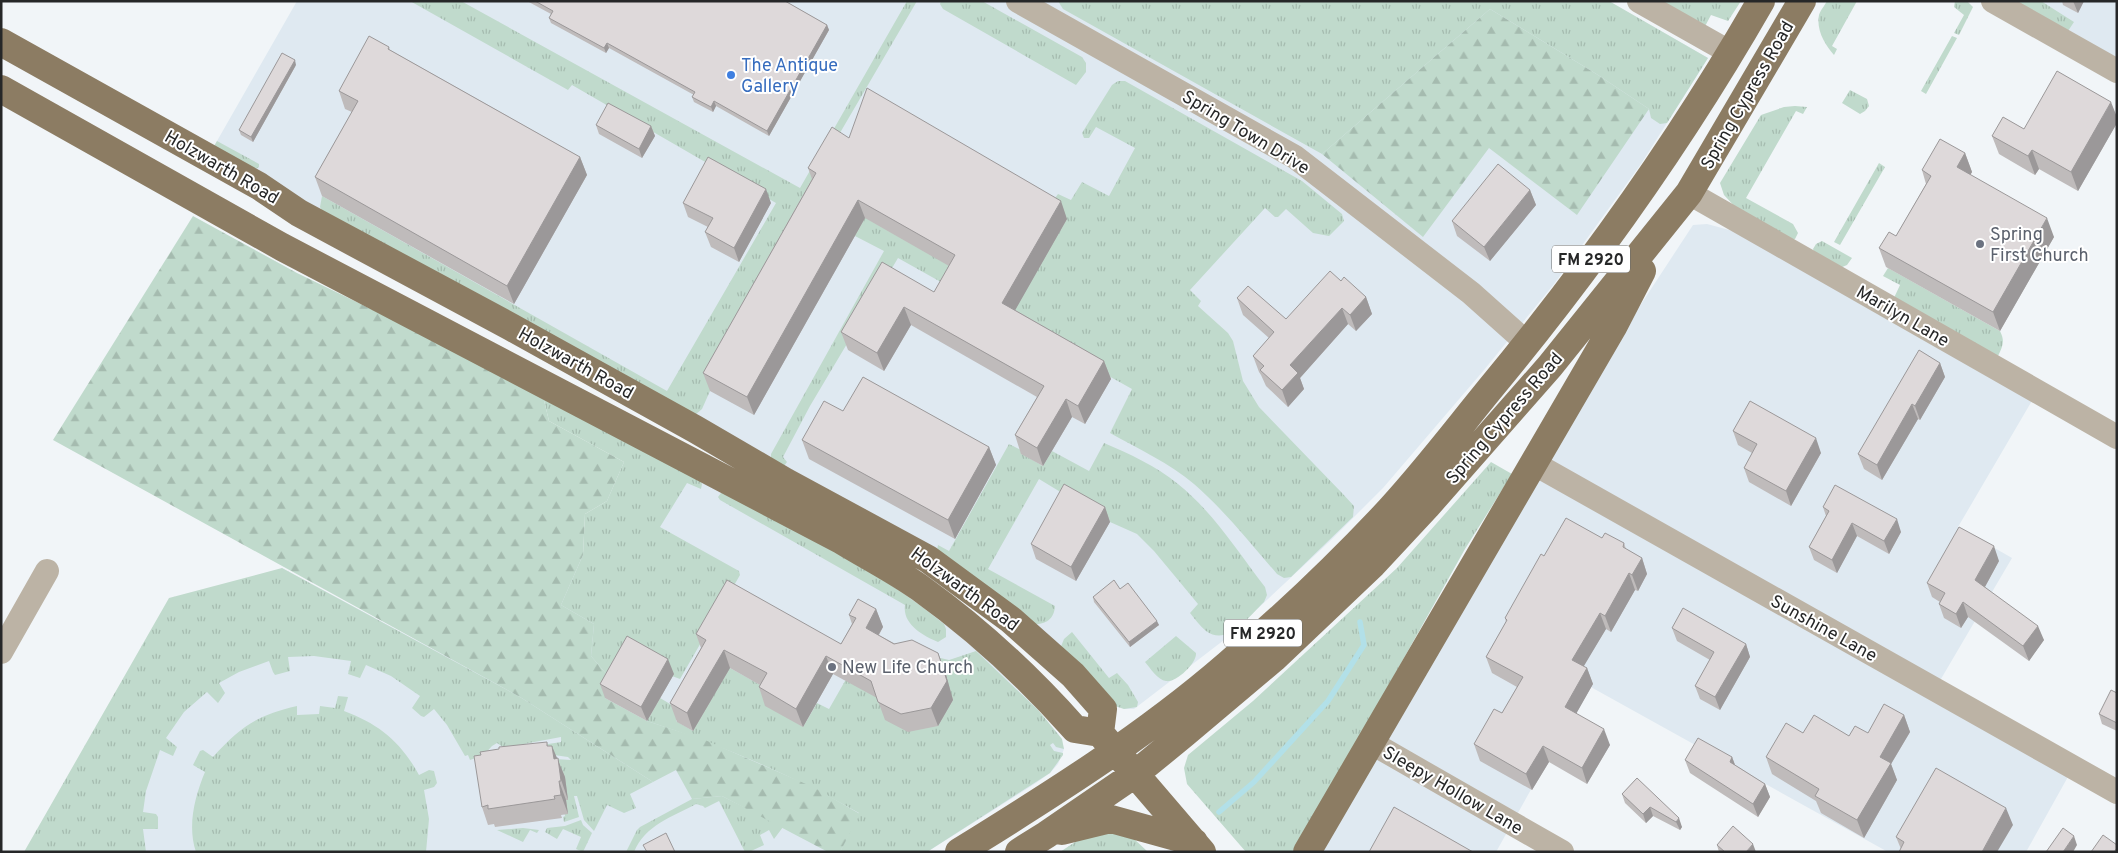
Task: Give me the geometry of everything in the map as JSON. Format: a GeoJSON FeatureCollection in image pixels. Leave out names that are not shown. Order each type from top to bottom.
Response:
{"type":"FeatureCollection","features":[{"type":"Feature","properties":{"kind":"main road","name":"Spring Cypress Road"},"geometry":{"type":"LineString","coordinates":[[1107,742],[1166,714],[1226,666],[1308,592],[1388,512],[1528,343],[1630,208],[1714,81],[1761,1]]}},
{"type":"Feature","properties":{"kind":"main road","name":"Spring Cypress Road"},"geometry":{"type":"LineString","coordinates":[[1135,774],[1274,658],[1373,564],[1550,366],[1689,193],[1802,1]]}},
{"type":"Feature","properties":{"kind":"main road","name":"Holzwarth Road"},"geometry":{"type":"LineString","coordinates":[[1,42],[259,186],[299,213],[511,327],[928,559],[1011,620],[1072,675],[1103,709],[1107,742],[1075,729],[1048,698],[984,638],[919,587],[841,540],[282,247],[1,89]]}},
{"type":"Feature","properties":{"kind":"main road"},"geometry":{"type":"LineString","coordinates":[[1689,193],[1679,168],[1715,108],[1714,81]]}},
{"type":"Feature","properties":{"kind":"main road"},"geometry":{"type":"LineString","coordinates":[[282,247],[299,213]]}},
{"type":"Feature","properties":{"kind":"main road"},"geometry":{"type":"LineString","coordinates":[[1307,852],[1612,327],[1671,216]]}},
{"type":"Feature","properties":{"kind":"main road"},"geometry":{"type":"LineString","coordinates":[[1455,474],[1459,451],[1527,370],[1528,343]]}},
{"type":"Feature","properties":{"kind":"main road"},"geometry":{"type":"LineString","coordinates":[[720,477],[733,452]]}},
{"type":"Feature","properties":{"kind":"main road"},"geometry":{"type":"LineString","coordinates":[[1107,742],[1198,847]]}},
{"type":"Feature","properties":{"kind":"main road","name":"FM 2920"},"geometry":{"type":"LineString","coordinates":[[959,852],[1107,742]]}},
{"type":"Feature","properties":{"kind":"main road","name":"FM 2920"},"geometry":{"type":"LineString","coordinates":[[1019,852],[1046,836],[1135,774]]}},
{"type":"Feature","properties":{"kind":"main road"},"geometry":{"type":"LineString","coordinates":[[1046,836],[1111,819],[1198,847]]}},
{"type":"Feature","properties":{"kind":"street","name":"Spring Town Drive"},"geometry":{"type":"LineString","coordinates":[[1018,1],[1294,158],[1471,293],[1528,343]]}},
{"type":"Feature","properties":{"kind":"street"},"geometry":{"type":"LineString","coordinates":[[1639,1],[1731,53]]}},
{"type":"Feature","properties":{"kind":"street"},"geometry":{"type":"LineString","coordinates":[[1993,1],[2117,71]]}},
{"type":"Feature","properties":{"kind":"street","name":"Marilyn Lane"},"geometry":{"type":"LineString","coordinates":[[1689,193],[2117,436]]}},
{"type":"Feature","properties":{"kind":"street","name":"Sunshine Lane"},"geometry":{"type":"LineString","coordinates":[[1532,463],[2117,792]]}},
{"type":"Feature","properties":{"kind":"street"},"geometry":{"type":"LineString","coordinates":[[1,652],[47,571]]}},
{"type":"Feature","properties":{"kind":"street","name":"Sleepy Hollow Lane"},"geometry":{"type":"LineString","coordinates":[[1370,742],[1562,852]]}},
{"type":"Feature","properties":{"kind":"shaded area"},"geometry":{"type":"Polygon","coordinates":[[[297,1],[1608,1],[1708,58],[1641,164],[1554,284],[1484,370],[1383,488],[1329,542],[1224,640],[1134,709],[1124,709],[1063,655],[213,148],[297,1]]]}},
{"type":"Feature","properties":{"kind":"shaded area"},"geometry":{"type":"Polygon","coordinates":[[[2010,1],[2117,1],[2117,63],[2010,1]]]}},
{"type":"Feature","properties":{"kind":"shaded area"},"geometry":{"type":"Polygon","coordinates":[[[1707,224],[1733,231],[2033,399],[1958,527],[2012,558],[1938,684],[2074,766],[2026,852],[1888,852],[1589,686],[1496,852],[1319,852],[1571,411],[1693,225],[1707,224]]]}},
{"type":"Feature","properties":{"kind":"shaded area"},"geometry":{"type":"Polygon","coordinates":[[[634,440],[903,593],[940,620],[987,659],[1038,710],[1059,735],[1064,749],[1058,764],[1050,773],[1036,783],[927,852],[24,852],[282,568],[520,696],[634,440]]]}},
{"type":"Feature","properties":{"kind":"green space"},"geometry":{"type":"Polygon","coordinates":[[[410,1],[461,1],[800,188],[907,1],[917,1],[837,138],[1048,208],[1058,194],[1071,200],[1082,182],[1109,196],[1135,148],[1096,127],[1089,138],[1084,138],[1082,133],[1112,85],[1118,81],[1125,81],[1302,181],[1342,214],[1344,221],[1329,236],[1313,233],[1286,209],[1278,217],[1275,217],[1265,208],[1190,290],[1201,301],[1198,306],[1228,333],[1233,341],[1243,381],[1259,407],[1354,506],[1353,517],[1291,577],[1284,578],[1277,574],[1227,516],[1194,484],[1164,463],[1110,433],[1132,389],[898,258],[810,406],[783,457],[787,462],[784,466],[771,461],[771,454],[884,251],[855,236],[710,391],[702,409],[695,415],[322,211],[320,207],[322,196],[667,391],[776,203],[572,85],[568,90],[410,1]]]}},
{"type":"Feature","properties":{"kind":"green space"},"geometry":{"type":"Polygon","coordinates":[[[941,1],[982,1],[1082,57],[1086,63],[1086,72],[1076,85],[943,9],[940,4],[941,1]]]}},
{"type":"Feature","properties":{"kind":"green space"},"geometry":{"type":"Polygon","coordinates":[[[1058,1],[1609,1],[1708,58],[1667,123],[1660,124],[1651,118],[1649,109],[1598,75],[1490,9],[1322,154],[1063,9],[1058,1]]]}},
{"type":"Feature","properties":{"kind":"green space"},"geometry":{"type":"Polygon","coordinates":[[[1650,1],[1741,1],[1728,21],[1711,15],[1702,32],[1650,1]]]}},
{"type":"Feature","properties":{"kind":"green space"},"geometry":{"type":"Polygon","coordinates":[[[1827,1],[1857,1],[1832,46],[1837,49],[1834,55],[1827,47],[1820,32],[1818,21],[1820,12],[1827,1]]]}},
{"type":"Feature","properties":{"kind":"green space"},"geometry":{"type":"Polygon","coordinates":[[[1955,1],[1967,1],[1973,7],[1959,35],[1954,33],[1964,15],[1954,7],[1955,1]]]}},
{"type":"Feature","properties":{"kind":"green space"},"geometry":{"type":"Polygon","coordinates":[[[2010,1],[2041,1],[2074,22],[2068,31],[2010,1]]]}},
{"type":"Feature","properties":{"kind":"green space"},"geometry":{"type":"Polygon","coordinates":[[[1490,9],[1598,75],[1649,109],[1577,215],[1489,148],[1423,237],[1322,154],[1490,9]]]}},
{"type":"Feature","properties":{"kind":"green space"},"geometry":{"type":"Polygon","coordinates":[[[1952,36],[1957,38],[1926,94],[1921,91],[1952,36]]]}},
{"type":"Feature","properties":{"kind":"green space"},"geometry":{"type":"Polygon","coordinates":[[[1850,90],[1867,99],[1869,106],[1860,114],[1842,103],[1850,90]]]}},
{"type":"Feature","properties":{"kind":"green space"},"geometry":{"type":"Polygon","coordinates":[[[1784,107],[1807,107],[1803,114],[1796,111],[1746,198],[1793,224],[1798,233],[1795,239],[1788,241],[1738,210],[1724,195],[1720,183],[1761,115],[1784,107]]]}},
{"type":"Feature","properties":{"kind":"green space"},"geometry":{"type":"Polygon","coordinates":[[[217,141],[259,164],[259,167],[256,169],[213,148],[217,141]]]}},
{"type":"Feature","properties":{"kind":"green space"},"geometry":{"type":"Polygon","coordinates":[[[1879,163],[1885,167],[1840,245],[1834,242],[1879,163]]]}},
{"type":"Feature","properties":{"kind":"green space"},"geometry":{"type":"Polygon","coordinates":[[[193,216],[297,273],[542,392],[549,421],[624,462],[607,501],[585,514],[583,555],[561,605],[594,624],[591,656],[614,683],[605,698],[647,721],[705,740],[815,788],[860,814],[840,852],[828,852],[722,796],[692,799],[676,770],[653,782],[520,697],[53,440],[193,216]]]}},
{"type":"Feature","properties":{"kind":"green space"},"geometry":{"type":"Polygon","coordinates":[[[1822,241],[1852,258],[1847,265],[1840,268],[1816,257],[1813,249],[1816,244],[1822,241]]]}},
{"type":"Feature","properties":{"kind":"green space"},"geometry":{"type":"Polygon","coordinates":[[[1888,268],[2000,331],[2003,344],[1998,356],[1893,300],[1900,285],[1883,276],[1888,268]]]}},
{"type":"Feature","properties":{"kind":"green space"},"geometry":{"type":"Polygon","coordinates":[[[542,392],[700,479],[701,489],[687,483],[660,527],[739,571],[740,575],[680,679],[672,676],[673,673],[614,683],[591,656],[594,624],[561,605],[583,555],[585,514],[607,501],[624,462],[549,421],[542,392]]]}},
{"type":"Feature","properties":{"kind":"green space"},"geometry":{"type":"Polygon","coordinates":[[[1104,443],[1152,466],[1191,495],[1224,533],[1265,587],[1267,595],[1264,602],[1238,628],[1222,635],[1214,635],[1206,631],[1190,613],[1198,604],[1154,551],[1137,534],[1110,522],[1039,479],[988,569],[1055,606],[1050,619],[1040,624],[1030,624],[937,550],[938,545],[949,551],[1009,444],[1023,451],[1022,454],[1043,466],[1052,451],[1089,471],[1104,443]]]}},
{"type":"Feature","properties":{"kind":"green space"},"geometry":{"type":"Polygon","coordinates":[[[1491,462],[1512,474],[1465,549],[1302,840],[1292,852],[1246,852],[1187,784],[1184,768],[1188,755],[1253,701],[1397,568],[1491,462]]]}},
{"type":"Feature","properties":{"kind":"green space"},"geometry":{"type":"Polygon","coordinates":[[[727,492],[839,553],[893,586],[944,624],[946,637],[938,642],[920,633],[907,618],[905,605],[720,500],[718,497],[721,493],[727,492]]]}},
{"type":"Feature","properties":{"kind":"green space"},"geometry":{"type":"Polygon","coordinates":[[[282,568],[520,697],[653,782],[630,794],[636,808],[624,813],[607,805],[594,831],[584,820],[577,796],[574,796],[579,817],[564,822],[563,817],[565,816],[555,759],[571,760],[568,757],[540,753],[529,747],[561,742],[561,737],[506,749],[497,743],[484,755],[470,760],[468,755],[465,756],[447,725],[434,709],[424,717],[421,716],[412,708],[420,696],[391,676],[366,665],[360,678],[348,674],[351,661],[314,656],[288,657],[290,671],[275,675],[269,661],[239,672],[219,683],[225,693],[218,703],[207,692],[184,712],[166,738],[177,747],[173,756],[160,750],[146,791],[143,812],[156,814],[158,817],[158,829],[143,829],[146,852],[24,852],[169,598],[282,568]]]}},
{"type":"Feature","properties":{"kind":"green space"},"geometry":{"type":"Polygon","coordinates":[[[1072,632],[1109,678],[1117,673],[1128,685],[1138,702],[1137,707],[1124,709],[1115,706],[1060,649],[1064,639],[1072,632]]]}},
{"type":"Feature","properties":{"kind":"green space"},"geometry":{"type":"Polygon","coordinates":[[[1176,636],[1196,653],[1190,667],[1175,679],[1166,681],[1157,676],[1145,662],[1176,636]]]}},
{"type":"Feature","properties":{"kind":"green space"},"geometry":{"type":"Polygon","coordinates":[[[976,651],[1038,710],[1062,739],[1064,749],[1056,747],[1053,743],[1050,745],[1054,751],[1063,753],[1063,755],[1050,773],[927,852],[840,852],[859,813],[808,786],[756,762],[702,740],[647,721],[660,698],[682,711],[676,721],[693,731],[703,653],[773,692],[803,727],[817,703],[829,709],[845,681],[932,656],[949,660],[976,651]]]}},
{"type":"Feature","properties":{"kind":"green space"},"geometry":{"type":"Polygon","coordinates":[[[338,696],[348,697],[344,711],[378,728],[397,744],[419,775],[429,770],[434,771],[437,783],[434,787],[424,790],[429,819],[426,852],[196,852],[192,832],[193,811],[205,772],[193,765],[200,751],[203,750],[213,757],[241,730],[260,718],[297,706],[297,715],[319,714],[320,706],[335,708],[338,696]]]}},
{"type":"Feature","properties":{"kind":"green space"},"geometry":{"type":"Polygon","coordinates":[[[722,796],[783,827],[774,839],[769,830],[760,835],[764,845],[745,852],[719,801],[705,808],[696,804],[652,828],[634,852],[626,852],[640,827],[692,799],[722,796]]]}},
{"type":"Feature","properties":{"kind":"green space"},"geometry":{"type":"Polygon","coordinates":[[[581,820],[583,825],[592,833],[583,852],[576,849],[581,837],[563,829],[557,839],[545,832],[547,828],[565,826],[581,820]]]}},
{"type":"Feature","properties":{"kind":"green space"},"geometry":{"type":"Polygon","coordinates":[[[523,828],[539,830],[537,833],[530,830],[523,842],[497,830],[523,828]]]}},
{"type":"Feature","properties":{"kind":"green space"},"geometry":{"type":"Polygon","coordinates":[[[1103,832],[1132,837],[1148,852],[1060,852],[1078,840],[1103,832]]]}},
{"type":"Feature","properties":{"kind":"building","name":"The Antique Gallery"},"geometry":{"type":"Polygon","coordinates":[[[535,1],[785,1],[827,25],[767,131],[714,101],[711,107],[692,97],[695,92],[607,43],[604,48],[549,18],[553,11],[535,1]]]}},
{"type":"Feature","properties":{"kind":"building"},"geometry":{"type":"Polygon","coordinates":[[[369,36],[389,47],[388,49],[580,157],[507,286],[315,177],[358,101],[339,91],[369,36]]]}},
{"type":"Feature","properties":{"kind":"building"},"geometry":{"type":"Polygon","coordinates":[[[282,53],[295,60],[251,137],[239,130],[282,53]]]}},
{"type":"Feature","properties":{"kind":"building"},"geometry":{"type":"Polygon","coordinates":[[[2057,71],[2111,102],[2071,172],[2032,150],[2028,156],[1992,136],[2003,117],[2024,129],[2057,71]]]}},
{"type":"Feature","properties":{"kind":"building"},"geometry":{"type":"Polygon","coordinates":[[[867,88],[1061,201],[1002,303],[1104,361],[1078,406],[1066,399],[1037,448],[1015,435],[1044,386],[904,307],[877,353],[841,332],[882,262],[934,292],[955,255],[858,200],[747,397],[703,373],[816,173],[808,168],[832,127],[849,138],[867,88]]]}},
{"type":"Feature","properties":{"kind":"building"},"geometry":{"type":"Polygon","coordinates":[[[608,103],[651,126],[639,149],[596,125],[608,103]]]}},
{"type":"Feature","properties":{"kind":"building","name":"Spring First Church"},"geometry":{"type":"Polygon","coordinates":[[[1940,139],[1965,153],[1957,167],[2047,218],[1993,312],[1879,248],[1889,232],[1896,236],[1931,176],[1922,170],[1940,139]]]}},
{"type":"Feature","properties":{"kind":"building"},"geometry":{"type":"Polygon","coordinates":[[[708,157],[766,189],[734,248],[705,232],[713,218],[683,203],[708,157]]]}},
{"type":"Feature","properties":{"kind":"building"},"geometry":{"type":"Polygon","coordinates":[[[1498,164],[1530,190],[1484,247],[1452,221],[1498,164]]]}},
{"type":"Feature","properties":{"kind":"building"},"geometry":{"type":"Polygon","coordinates":[[[1330,271],[1341,281],[1344,277],[1366,297],[1350,315],[1342,308],[1290,365],[1298,373],[1282,390],[1260,370],[1264,366],[1253,356],[1274,332],[1237,298],[1248,286],[1286,319],[1330,271]]]}},
{"type":"Feature","properties":{"kind":"building"},"geometry":{"type":"Polygon","coordinates":[[[1919,350],[1940,363],[1915,406],[1912,404],[1877,465],[1858,454],[1919,350]]]}},
{"type":"Feature","properties":{"kind":"building"},"geometry":{"type":"Polygon","coordinates":[[[863,377],[989,447],[948,520],[802,440],[824,401],[843,411],[863,377]]]}},
{"type":"Feature","properties":{"kind":"building"},"geometry":{"type":"Polygon","coordinates":[[[1750,401],[1816,438],[1786,491],[1744,468],[1757,444],[1733,431],[1750,401]]]}},
{"type":"Feature","properties":{"kind":"building"},"geometry":{"type":"Polygon","coordinates":[[[1064,484],[1105,507],[1071,567],[1031,544],[1064,484]]]}},
{"type":"Feature","properties":{"kind":"building"},"geometry":{"type":"Polygon","coordinates":[[[1835,485],[1897,519],[1884,541],[1852,523],[1832,560],[1809,547],[1829,511],[1823,507],[1835,485]]]}},
{"type":"Feature","properties":{"kind":"building"},"geometry":{"type":"Polygon","coordinates":[[[1566,518],[1602,538],[1605,533],[1624,543],[1623,547],[1642,558],[1632,575],[1629,573],[1605,616],[1600,613],[1572,660],[1587,668],[1565,707],[1604,729],[1582,768],[1543,746],[1526,774],[1474,744],[1494,709],[1502,713],[1523,677],[1486,657],[1507,620],[1505,618],[1541,554],[1544,556],[1566,518]]]}},
{"type":"Feature","properties":{"kind":"building"},"geometry":{"type":"Polygon","coordinates":[[[1959,527],[1994,546],[1975,580],[2038,626],[2023,646],[1963,602],[1956,614],[1939,604],[1945,593],[1927,583],[1959,527]]]}},
{"type":"Feature","properties":{"kind":"building","name":"New Life Church"},"geometry":{"type":"Polygon","coordinates":[[[727,580],[841,644],[856,618],[849,615],[858,599],[876,609],[866,628],[894,644],[912,640],[938,653],[947,681],[931,708],[901,714],[878,702],[871,681],[826,656],[796,709],[759,687],[767,673],[724,650],[687,713],[670,703],[706,640],[696,634],[727,580]]]}},
{"type":"Feature","properties":{"kind":"building"},"geometry":{"type":"Polygon","coordinates":[[[1114,580],[1120,589],[1128,583],[1157,621],[1129,642],[1093,597],[1114,580]]]}},
{"type":"Feature","properties":{"kind":"building"},"geometry":{"type":"Polygon","coordinates":[[[1683,608],[1746,644],[1715,697],[1695,686],[1714,652],[1672,628],[1683,608]]]}},
{"type":"Feature","properties":{"kind":"building"},"geometry":{"type":"Polygon","coordinates":[[[627,636],[668,659],[641,707],[600,684],[627,636]]]}},
{"type":"Feature","properties":{"kind":"building"},"geometry":{"type":"Polygon","coordinates":[[[2111,690],[2117,693],[2117,723],[2099,714],[2111,690]]]}},
{"type":"Feature","properties":{"kind":"building"},"geometry":{"type":"Polygon","coordinates":[[[1884,704],[1904,715],[1880,757],[1891,763],[1857,820],[1815,796],[1819,789],[1766,757],[1786,723],[1803,733],[1814,715],[1849,736],[1855,726],[1868,733],[1884,704]]]}},
{"type":"Feature","properties":{"kind":"building"},"geometry":{"type":"Polygon","coordinates":[[[1698,738],[1732,757],[1730,762],[1765,784],[1753,804],[1685,760],[1698,738]]]}},
{"type":"Feature","properties":{"kind":"building"},"geometry":{"type":"Polygon","coordinates":[[[547,742],[547,746],[552,746],[554,759],[558,758],[561,795],[554,796],[555,799],[488,809],[488,805],[482,807],[474,756],[481,755],[480,752],[499,749],[499,747],[547,742]]]}},
{"type":"Feature","properties":{"kind":"building"},"geometry":{"type":"Polygon","coordinates":[[[1936,768],[2006,808],[1982,852],[1899,852],[1904,842],[1896,837],[1936,768]]]}},
{"type":"Feature","properties":{"kind":"building"},"geometry":{"type":"Polygon","coordinates":[[[1637,778],[1679,818],[1676,822],[1650,807],[1643,814],[1622,794],[1637,778]]]}},
{"type":"Feature","properties":{"kind":"building"},"geometry":{"type":"Polygon","coordinates":[[[1394,807],[1473,852],[1369,852],[1394,807]]]}},
{"type":"Feature","properties":{"kind":"building"},"geometry":{"type":"Polygon","coordinates":[[[1733,826],[1753,844],[1746,852],[1725,852],[1717,845],[1733,826]]]}},
{"type":"Feature","properties":{"kind":"building"},"geometry":{"type":"Polygon","coordinates":[[[2063,828],[2074,836],[2063,852],[2046,852],[2063,828]]]}},
{"type":"Feature","properties":{"kind":"building"},"geometry":{"type":"Polygon","coordinates":[[[666,833],[675,852],[647,852],[643,845],[666,833]]]}},
{"type":"Feature","properties":{"kind":"building"},"geometry":{"type":"Polygon","coordinates":[[[2103,835],[2117,845],[2117,848],[2114,852],[2091,852],[2103,835]]]}},
{"type":"Feature","properties":{"kind":"waterway"},"geometry":{"type":"LineString","coordinates":[[1219,812],[1254,782],[1328,701],[1364,645],[1360,622]]}},
{"type":"Feature","properties":{"kind":"place","name":"The Antique Gallery"},"geometry":{"type":"Point","coordinates":[731,75]}},
{"type":"Feature","properties":{"kind":"place","name":"Spring First Church"},"geometry":{"type":"Point","coordinates":[1980,244]}},
{"type":"Feature","properties":{"kind":"place","name":"New Life Church"},"geometry":{"type":"Point","coordinates":[832,667]}}]}
